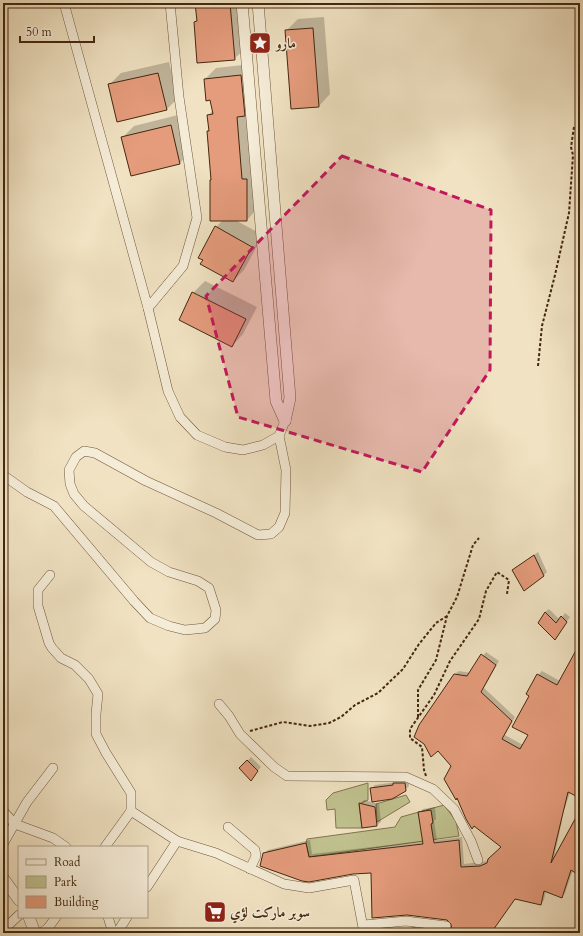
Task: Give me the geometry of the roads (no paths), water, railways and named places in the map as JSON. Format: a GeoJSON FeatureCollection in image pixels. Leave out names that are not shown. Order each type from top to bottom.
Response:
{"type":"FeatureCollection","features":[{"type":"Feature","properties":{"kind":"street"},"geometry":{"type":"LineString","coordinates":[[64,3],[148,308],[168,391],[180,417],[197,435],[225,447],[243,450],[264,445],[279,436]]}},
{"type":"Feature","properties":{"kind":"street"},"geometry":{"type":"LineString","coordinates":[[148,308],[183,266],[197,218],[179,97],[170,3]]}},
{"type":"Feature","properties":{"kind":"street"},"geometry":{"type":"LineString","coordinates":[[242,3],[276,401],[285,421]]}},
{"type":"Feature","properties":{"kind":"street"},"geometry":{"type":"LineString","coordinates":[[3,475],[27,492],[54,506],[150,618],[169,626],[185,630],[205,628],[215,619],[216,610],[210,588],[198,581],[169,572],[151,562],[84,506],[74,494],[70,484],[69,470],[76,457],[84,451],[95,453],[146,481],[216,513],[258,535],[271,534],[279,527],[285,513],[286,470],[279,436],[285,421],[290,398],[258,3]]}},
{"type":"Feature","properties":{"kind":"street"},"geometry":{"type":"LineString","coordinates":[[50,575],[38,590],[38,606],[49,643],[61,658],[75,665],[89,679],[98,694],[96,734],[131,793],[131,811],[105,846]]}},
{"type":"Feature","properties":{"kind":"street"},"geometry":{"type":"LineString","coordinates":[[219,704],[229,716],[240,734],[274,767],[287,776],[406,777],[433,789],[454,809],[471,841],[478,860]]}},
{"type":"Feature","properties":{"kind":"street"},"geometry":{"type":"LineString","coordinates":[[3,844],[28,802],[53,768]]}},
{"type":"Feature","properties":{"kind":"street"},"geometry":{"type":"LineString","coordinates":[[3,811],[15,824],[53,838],[65,846]]}},
{"type":"Feature","properties":{"kind":"street"},"geometry":{"type":"LineString","coordinates":[[131,811],[177,841],[216,853],[284,884],[309,888],[354,880],[364,929],[406,921],[446,926],[446,933]]}},
{"type":"Feature","properties":{"kind":"street"},"geometry":{"type":"LineString","coordinates":[[228,827],[255,850],[256,856],[250,869]]}},
{"type":"Feature","properties":{"kind":"street"},"geometry":{"type":"LineString","coordinates":[[148,885],[177,841]]}},
{"type":"Feature","properties":{"kind":"street"},"geometry":{"type":"LineString","coordinates":[[3,879],[18,899]]}},
{"type":"Feature","properties":{"kind":"street"},"geometry":{"type":"LineString","coordinates":[[3,930],[18,916]]}},
{"type":"Feature","properties":{"kind":"street"},"geometry":{"type":"LineString","coordinates":[[29,918],[35,933]]}},
{"type":"Feature","properties":{"kind":"street"},"geometry":{"type":"LineString","coordinates":[[41,933],[48,928],[55,918]]}},
{"type":"Feature","properties":{"kind":"street"},"geometry":{"type":"LineString","coordinates":[[108,918],[113,933]]}},
{"type":"Feature","properties":{"kind":"street"},"geometry":{"type":"LineString","coordinates":[[117,933],[126,918]]}},
{"type":"Feature","properties":{"kind":"railway"},"geometry":{"type":"LineString","coordinates":[[579,933],[580,929]]}},
{"type":"Feature","properties":{"kind":"place","name":"مارو"},"geometry":{"type":"Point","coordinates":[260,43]}},
{"type":"Feature","properties":{"kind":"place","name":"سوبر ماركت لؤي"},"geometry":{"type":"Point","coordinates":[215,912]}}]}
